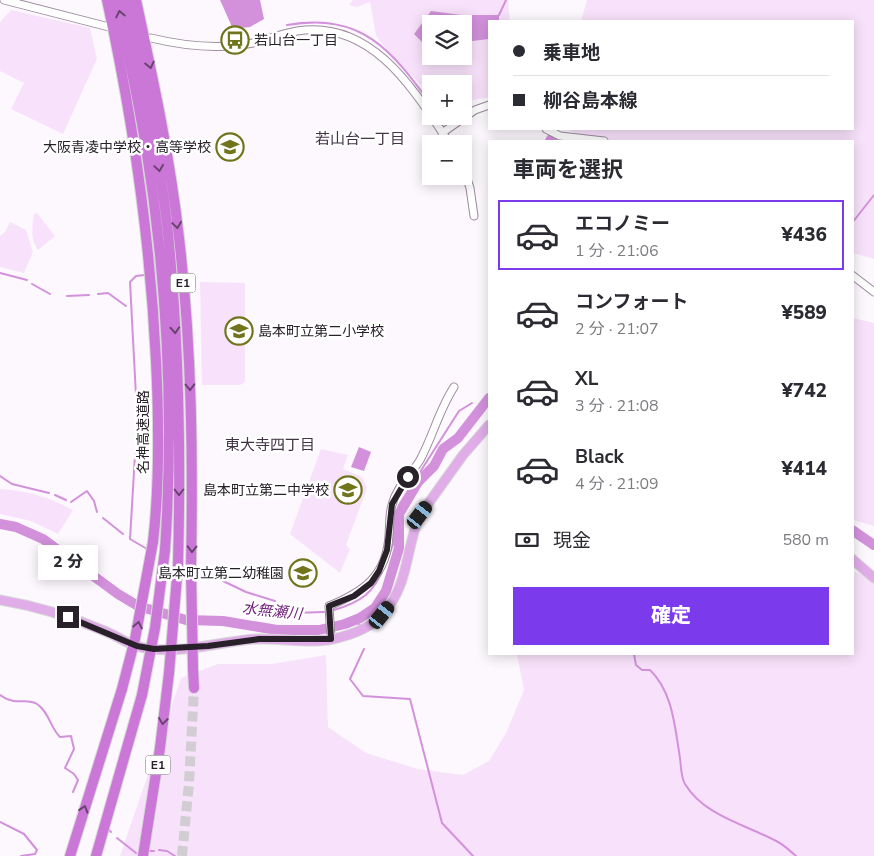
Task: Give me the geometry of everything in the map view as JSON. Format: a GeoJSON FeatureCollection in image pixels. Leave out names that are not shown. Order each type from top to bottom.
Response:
{"type":"FeatureCollection","features":[{"type":"Feature","properties":{"kind":"highway","name":"名神高速道路"},"geometry":{"type":"LineString","coordinates":[[70,856],[122,689],[135,640],[153,542],[158,457],[153,298],[140,179],[107,0]]}},
{"type":"Feature","properties":{"kind":"highway","name":"名神高速道路"},"geometry":{"type":"LineString","coordinates":[[96,856],[142,695],[155,628],[165,550],[168,480],[167,377],[160,266],[145,140],[117,0]]}},
{"type":"Feature","properties":{"kind":"highway","name":"E1"},"geometry":{"type":"LineString","coordinates":[[127,0],[155,138],[171,265],[178,404],[178,564],[169,673],[143,856]]}},
{"type":"Feature","properties":{"kind":"highway","name":"E1"},"geometry":{"type":"LineString","coordinates":[[136,0],[161,115],[183,283],[190,371],[194,688]]}},
{"type":"Feature","properties":{"kind":"main road"},"geometry":{"type":"LineString","coordinates":[[0,600],[54,612],[105,631],[137,646],[154,649],[208,646],[259,639],[331,636],[370,625],[390,605],[402,586],[420,515],[463,455],[488,426]]}},
{"type":"Feature","properties":{"kind":"main road"},"geometry":{"type":"LineString","coordinates":[[854,561],[874,578]]}},
{"type":"Feature","properties":{"kind":"street"},"geometry":{"type":"LineString","coordinates":[[4,0],[109,27]]}},
{"type":"Feature","properties":{"kind":"street"},"geometry":{"type":"LineString","coordinates":[[151,38],[188,45],[217,47],[252,43],[307,30],[332,31],[349,36],[370,46],[389,63],[442,133],[474,110],[488,105]]}},
{"type":"Feature","properties":{"kind":"street"},"geometry":{"type":"LineString","coordinates":[[549,130],[569,138],[592,140]]}},
{"type":"Feature","properties":{"kind":"street"},"geometry":{"type":"LineString","coordinates":[[469,185],[474,216]]}},
{"type":"Feature","properties":{"kind":"street"},"geometry":{"type":"LineString","coordinates":[[854,277],[874,292]]}},
{"type":"Feature","properties":{"kind":"street"},"geometry":{"type":"LineString","coordinates":[[331,636],[329,606],[354,596],[371,583],[379,571],[388,543],[392,504],[399,489],[420,459],[440,411],[454,387]]}},
{"type":"Feature","properties":{"kind":"shaded area"},"geometry":{"type":"Polygon","coordinates":[[[220,0],[260,0],[264,19],[250,27],[233,29],[220,0]]]}},
{"type":"Feature","properties":{"kind":"shaded area"},"geometry":{"type":"Polygon","coordinates":[[[353,0],[508,0],[510,20],[488,20],[488,97],[472,100],[472,75],[422,75],[422,86],[397,62],[376,36],[370,2],[357,7],[349,5],[353,0]]]}},
{"type":"Feature","properties":{"kind":"shaded area"},"geometry":{"type":"Polygon","coordinates":[[[587,0],[874,0],[874,259],[854,253],[854,140],[591,140],[568,130],[854,130],[854,20],[581,20],[587,0]]]}},
{"type":"Feature","properties":{"kind":"shaded area"},"geometry":{"type":"Polygon","coordinates":[[[11,10],[90,28],[97,59],[63,134],[11,109],[24,83],[0,71],[0,22],[11,10]]]}},
{"type":"Feature","properties":{"kind":"shaded area"},"geometry":{"type":"Polygon","coordinates":[[[431,11],[461,15],[428,15],[431,11]]]}},
{"type":"Feature","properties":{"kind":"shaded area"},"geometry":{"type":"Polygon","coordinates":[[[472,15],[499,15],[499,20],[488,20],[488,39],[472,41],[472,15]]]}},
{"type":"Feature","properties":{"kind":"shaded area"},"geometry":{"type":"Polygon","coordinates":[[[422,23],[422,42],[414,34],[422,23]]]}},
{"type":"Feature","properties":{"kind":"shaded area"},"geometry":{"type":"Polygon","coordinates":[[[37,213],[55,236],[38,250],[35,246],[32,232],[34,214],[37,213]]]}},
{"type":"Feature","properties":{"kind":"shaded area"},"geometry":{"type":"Polygon","coordinates":[[[10,222],[26,230],[33,252],[24,273],[0,267],[0,236],[5,232],[10,222]]]}},
{"type":"Feature","properties":{"kind":"shaded area"},"geometry":{"type":"Polygon","coordinates":[[[200,282],[245,283],[245,382],[240,385],[202,385],[200,282]]]}},
{"type":"Feature","properties":{"kind":"shaded area"},"geometry":{"type":"Polygon","coordinates":[[[854,318],[874,323],[874,526],[854,520],[854,318]]]}},
{"type":"Feature","properties":{"kind":"shaded area"},"geometry":{"type":"Polygon","coordinates":[[[359,447],[371,452],[364,471],[351,467],[359,447]]]}},
{"type":"Feature","properties":{"kind":"shaded area"},"geometry":{"type":"Polygon","coordinates":[[[321,449],[348,455],[343,469],[362,477],[367,488],[346,545],[350,549],[340,573],[290,534],[321,449]]]}},
{"type":"Feature","properties":{"kind":"shaded area"},"geometry":{"type":"Polygon","coordinates":[[[0,489],[38,495],[73,510],[58,534],[31,521],[0,514],[0,489]]]}},
{"type":"Feature","properties":{"kind":"shaded area"},"geometry":{"type":"Polygon","coordinates":[[[854,571],[874,579],[874,856],[120,856],[181,678],[218,664],[272,664],[326,655],[328,727],[366,753],[418,769],[463,775],[489,761],[506,733],[524,690],[517,655],[854,655],[854,571]]]}},
{"type":"Feature","properties":{"kind":"waterway"},"geometry":{"type":"LineString","coordinates":[[499,15],[506,0]]}},
{"type":"Feature","properties":{"kind":"waterway"},"geometry":{"type":"LineString","coordinates":[[287,25],[313,22],[336,24],[355,30],[372,39],[388,52],[422,93]]}},
{"type":"Feature","properties":{"kind":"waterway"},"geometry":{"type":"LineString","coordinates":[[854,220],[874,195]]}},
{"type":"Feature","properties":{"kind":"waterway"},"geometry":{"type":"LineString","coordinates":[[0,273],[27,280]]}},
{"type":"Feature","properties":{"kind":"waterway"},"geometry":{"type":"LineString","coordinates":[[138,434],[130,282],[136,276],[145,275]]}},
{"type":"Feature","properties":{"kind":"waterway"},"geometry":{"type":"LineString","coordinates":[[32,284],[50,294]]}},
{"type":"Feature","properties":{"kind":"waterway"},"geometry":{"type":"LineString","coordinates":[[98,294],[108,293],[126,306]]}},
{"type":"Feature","properties":{"kind":"waterway"},"geometry":{"type":"LineString","coordinates":[[67,296],[89,295]]}},
{"type":"Feature","properties":{"kind":"waterway","name":"水無瀬川"},"geometry":{"type":"LineString","coordinates":[[0,524],[16,527],[43,539],[118,594],[138,606],[186,620],[223,621],[277,630],[319,630],[345,624],[360,618],[375,608],[386,591],[399,548],[399,514],[418,482],[434,466],[443,449],[458,438],[488,399]]}},
{"type":"Feature","properties":{"kind":"waterway"},"geometry":{"type":"LineString","coordinates":[[388,558],[394,542],[393,527],[399,505],[459,411],[472,403]]}},
{"type":"Feature","properties":{"kind":"waterway"},"geometry":{"type":"LineString","coordinates":[[130,539],[135,455],[141,441]]}},
{"type":"Feature","properties":{"kind":"waterway"},"geometry":{"type":"LineString","coordinates":[[0,476],[12,484],[49,493]]}},
{"type":"Feature","properties":{"kind":"waterway"},"geometry":{"type":"LineString","coordinates":[[71,502],[87,491],[94,501],[97,512]]}},
{"type":"Feature","properties":{"kind":"waterway"},"geometry":{"type":"LineString","coordinates":[[55,495],[66,500]]}},
{"type":"Feature","properties":{"kind":"waterway"},"geometry":{"type":"LineString","coordinates":[[103,518],[123,534]]}},
{"type":"Feature","properties":{"kind":"waterway","name":"水無瀬川"},"geometry":{"type":"LineString","coordinates":[[854,531],[874,545]]}},
{"type":"Feature","properties":{"kind":"waterway"},"geometry":{"type":"LineString","coordinates":[[130,539],[147,549]]}},
{"type":"Feature","properties":{"kind":"waterway"},"geometry":{"type":"LineString","coordinates":[[334,610],[352,604],[371,590],[384,567]]}},
{"type":"Feature","properties":{"kind":"waterway"},"geometry":{"type":"LineString","coordinates":[[195,576],[205,578]]}},
{"type":"Feature","properties":{"kind":"waterway"},"geometry":{"type":"LineString","coordinates":[[223,581],[246,592],[275,601]]}},
{"type":"Feature","properties":{"kind":"waterway"},"geometry":{"type":"LineString","coordinates":[[278,604],[282,606]]}},
{"type":"Feature","properties":{"kind":"waterway"},"geometry":{"type":"LineString","coordinates":[[293,613],[324,612]]}},
{"type":"Feature","properties":{"kind":"waterway","name":"水無瀬川"},"geometry":{"type":"LineString","coordinates":[[356,620],[359,625]]}},
{"type":"Feature","properties":{"kind":"waterway"},"geometry":{"type":"LineString","coordinates":[[364,649],[350,679],[363,696],[410,699],[442,823],[473,856]]}},
{"type":"Feature","properties":{"kind":"waterway"},"geometry":{"type":"LineString","coordinates":[[634,655],[636,665],[642,670],[650,670],[664,689],[672,711],[681,772],[685,784],[693,795],[715,812],[778,842],[796,856]]}},
{"type":"Feature","properties":{"kind":"waterway"},"geometry":{"type":"LineString","coordinates":[[0,695],[6,699],[29,701],[37,704],[44,711],[60,737],[71,736],[74,749],[65,768],[74,774],[78,780],[73,792]]}},
{"type":"Feature","properties":{"kind":"waterway"},"geometry":{"type":"LineString","coordinates":[[0,822],[24,834],[37,850],[35,854],[21,856]]}},
{"type":"Feature","properties":{"kind":"waterway"},"geometry":{"type":"LineString","coordinates":[[117,838],[136,853]]}},
{"type":"Feature","properties":{"kind":"waterway"},"geometry":{"type":"LineString","coordinates":[[159,850],[167,851],[175,856]]}},
{"type":"Feature","properties":{"kind":"tunnel"},"geometry":{"type":"LineString","coordinates":[[182,856],[189,783],[194,688]]}},
{"type":"Feature","properties":{"kind":"place","name":"若山台一丁目"},"geometry":{"type":"Point","coordinates":[235,40]}},
{"type":"Feature","properties":{"kind":"place","name":"大阪青凌中学校・高等学校"},"geometry":{"type":"Point","coordinates":[230,147]}},
{"type":"Feature","properties":{"kind":"place","name":"島本町立第二小学校"},"geometry":{"type":"Point","coordinates":[239,331]}},
{"type":"Feature","properties":{"kind":"place","name":"島本町立第二中学校"},"geometry":{"type":"Point","coordinates":[348,490]}},
{"type":"Feature","properties":{"kind":"place","name":"島本町立第二幼稚園"},"geometry":{"type":"Point","coordinates":[303,573]}},
{"type":"Feature","properties":{"kind":"district","name":"若山台一丁目"},"geometry":{"type":"Point","coordinates":[360,139]}},
{"type":"Feature","properties":{"kind":"district","name":"東大寺四丁目"},"geometry":{"type":"Point","coordinates":[270,445]}},
{"type":"Feature","properties":{"kind":"route"},"geometry":{"type":"LineString","coordinates":[[68,617],[137,646],[154,649],[208,646],[232,641],[259,639],[317,641],[331,639],[329,606],[354,596],[371,583],[379,571],[387,550],[392,504],[399,489],[408,477]]}}]}
